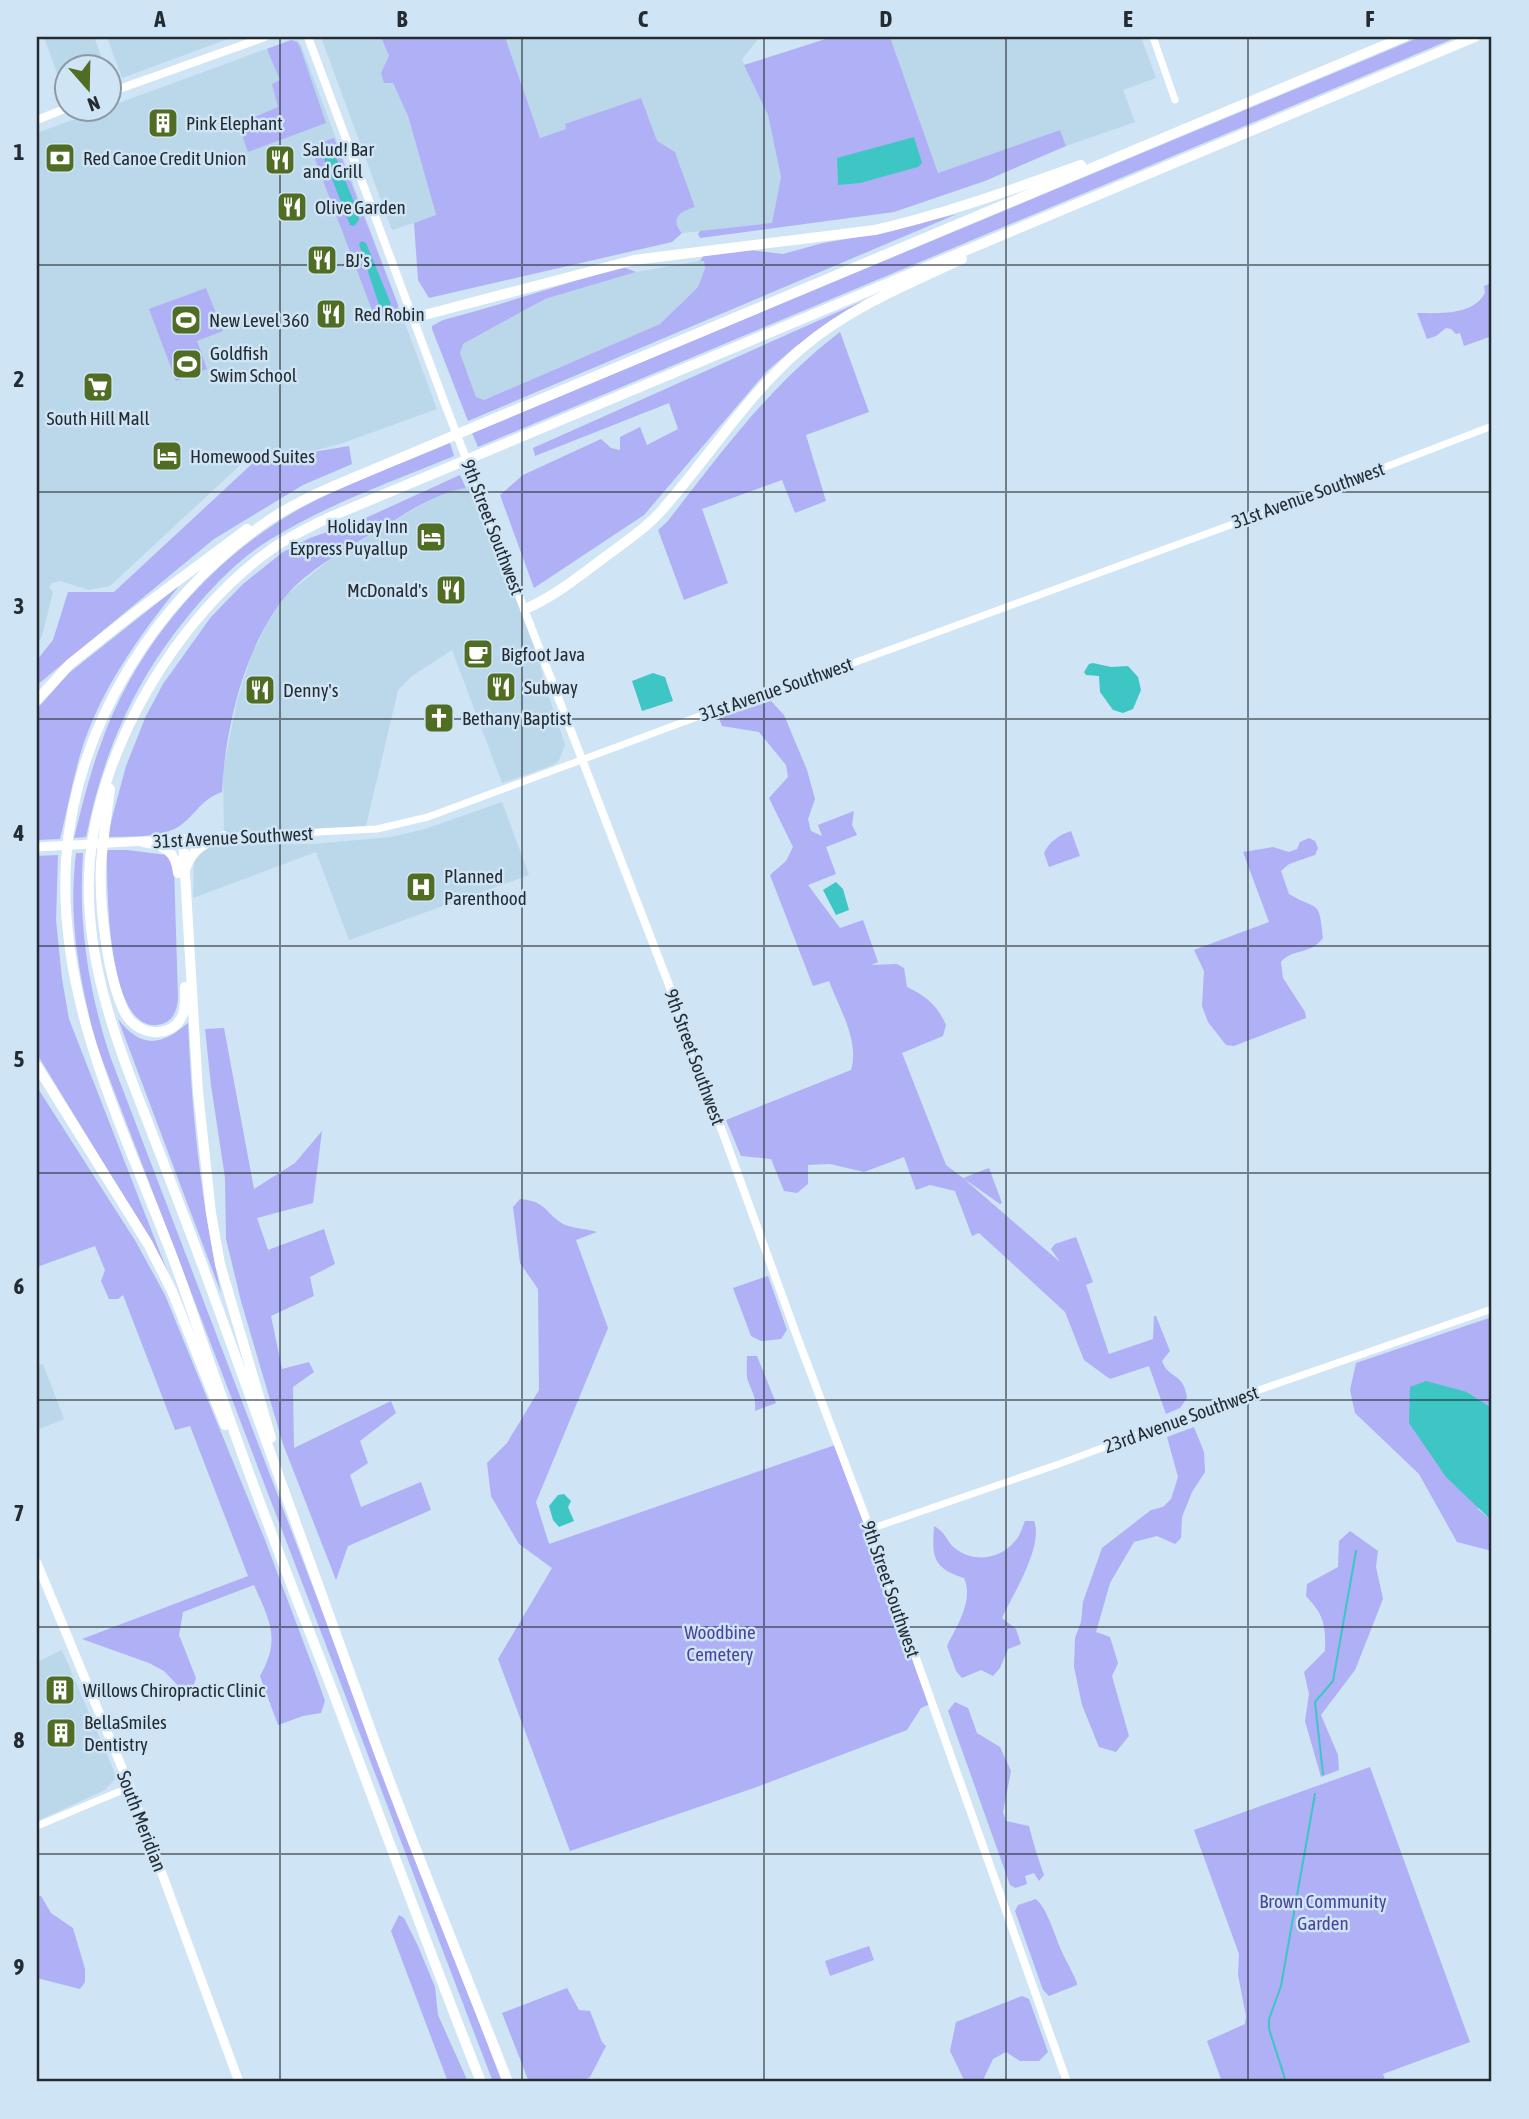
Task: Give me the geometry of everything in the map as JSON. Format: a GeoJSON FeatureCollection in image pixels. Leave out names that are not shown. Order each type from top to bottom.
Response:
{"type":"FeatureCollection","features":[{"type":"Feature","properties":{"kind":"highway"},"geometry":{"type":"LineString","coordinates":[[481,2082],[268,1525],[176,1266],[113,1110],[78,1000],[66,907],[66,859],[79,783],[94,737],[124,677],[152,633],[183,596],[219,559],[272,519],[330,487],[1405,37]]}},
{"type":"Feature","properties":{"kind":"highway"},"geometry":{"type":"LineString","coordinates":[[508,2082],[376,1744],[107,1011],[93,939],[89,878],[94,831],[113,766],[144,698],[170,652],[187,631],[235,580],[269,551],[300,532],[349,509],[1475,37]]}},
{"type":"Feature","properties":{"kind":"highway"},"geometry":{"type":"LineString","coordinates":[[413,318],[634,260],[688,251],[875,230],[902,224],[992,196],[1199,122]]}},
{"type":"Feature","properties":{"kind":"highway"},"geometry":{"type":"LineString","coordinates":[[525,609],[590,568],[649,523],[763,387],[799,350],[833,324],[862,306],[1108,191]]}},
{"type":"Feature","properties":{"kind":"highway"},"geometry":{"type":"LineString","coordinates":[[37,700],[70,664],[239,534],[281,508],[330,487]]}},
{"type":"Feature","properties":{"kind":"highway"},"geometry":{"type":"LineString","coordinates":[[113,766],[101,866],[110,962],[118,996],[128,1018],[138,1028],[157,1032],[170,1028],[183,1014],[185,998],[179,877],[176,859],[170,850],[143,842]]}},
{"type":"Feature","properties":{"kind":"highway"},"geometry":{"type":"LineString","coordinates":[[184,887],[187,866],[193,853],[206,842],[224,836]]}},
{"type":"Feature","properties":{"kind":"highway"},"geometry":{"type":"LineString","coordinates":[[183,839],[203,1150],[211,1213],[220,1264],[292,1515]]}},
{"type":"Feature","properties":{"kind":"highway"},"geometry":{"type":"LineString","coordinates":[[37,1066],[148,1244],[172,1291],[216,1404],[268,1525]]}},
{"type":"Feature","properties":{"kind":"main road"},"geometry":{"type":"LineString","coordinates":[[122,88],[265,37]]}},
{"type":"Feature","properties":{"kind":"main road","name":"9th Street Southwest"},"geometry":{"type":"LineString","coordinates":[[308,37],[445,404],[657,954],[870,1529],[1068,2082]]}},
{"type":"Feature","properties":{"kind":"main road","name":"31st Avenue Southwest"},"geometry":{"type":"LineString","coordinates":[[39,847],[183,839]]}},
{"type":"Feature","properties":{"kind":"main road","name":"South Meridian"},"geometry":{"type":"LineString","coordinates":[[37,1563],[131,1787],[239,2082]]}},
{"type":"Feature","properties":{"kind":"street"},"geometry":{"type":"LineString","coordinates":[[1153,37],[1175,100]]}},
{"type":"Feature","properties":{"kind":"street","name":"31st Avenue Southwest"},"geometry":{"type":"LineString","coordinates":[[183,839],[365,830],[402,824],[503,790],[705,713],[815,677],[1315,494],[1492,426]]}},
{"type":"Feature","properties":{"kind":"street","name":"23rd Avenue Southwest"},"geometry":{"type":"LineString","coordinates":[[870,1529],[1492,1308]]}},
{"type":"Feature","properties":{"kind":"street"},"geometry":{"type":"LineString","coordinates":[[37,1826],[131,1787]]}},
{"type":"Feature","properties":{"kind":"shaded area"},"geometry":{"type":"Polygon","coordinates":[[[44,37],[94,37],[100,52],[52,52],[52,59],[44,37]]]}},
{"type":"Feature","properties":{"kind":"shaded area"},"geometry":{"type":"Polygon","coordinates":[[[116,37],[233,37],[122,78],[122,52],[112,52],[108,40],[116,37]]]}},
{"type":"Feature","properties":{"kind":"shaded area"},"geometry":{"type":"Polygon","coordinates":[[[321,37],[381,37],[389,56],[393,83],[408,116],[436,216],[392,230],[321,37]]]}},
{"type":"Feature","properties":{"kind":"shaded area"},"geometry":{"type":"Polygon","coordinates":[[[505,37],[760,37],[742,59],[768,115],[781,177],[772,224],[682,233],[676,223],[676,217],[680,212],[695,206],[675,152],[565,125],[566,129],[540,138],[505,37]]]}},
{"type":"Feature","properties":{"kind":"shaded area"},"geometry":{"type":"Polygon","coordinates":[[[890,37],[1141,37],[1156,78],[1123,90],[1135,122],[1066,146],[1060,130],[938,173],[890,37]]]}},
{"type":"Feature","properties":{"kind":"shaded area"},"geometry":{"type":"Polygon","coordinates":[[[291,40],[298,41],[437,409],[340,444],[301,454],[272,457],[259,453],[251,455],[110,586],[89,590],[60,581],[52,583],[49,587],[53,592],[42,636],[37,644],[37,133],[67,122],[122,122],[122,102],[291,40]]]}},
{"type":"Feature","properties":{"kind":"shaded area"},"geometry":{"type":"Polygon","coordinates":[[[914,137],[922,163],[918,167],[860,183],[838,185],[837,158],[914,137]]]}},
{"type":"Feature","properties":{"kind":"shaded area"},"geometry":{"type":"Polygon","coordinates":[[[331,145],[358,212],[359,220],[354,226],[350,225],[321,151],[331,145]]]}},
{"type":"Feature","properties":{"kind":"shaded area"},"geometry":{"type":"Polygon","coordinates":[[[362,241],[366,243],[391,304],[389,307],[380,308],[359,244],[362,241]]]}},
{"type":"Feature","properties":{"kind":"shaded area"},"geometry":{"type":"Polygon","coordinates":[[[704,260],[705,268],[698,287],[660,324],[484,400],[476,397],[460,353],[462,345],[545,299],[636,272],[704,260]]]}},
{"type":"Feature","properties":{"kind":"shaded area"},"geometry":{"type":"Polygon","coordinates":[[[476,483],[531,625],[544,682],[565,745],[559,760],[553,765],[502,783],[452,650],[412,676],[398,690],[365,830],[224,836],[223,771],[237,701],[252,654],[286,595],[333,557],[443,492],[466,488],[476,483]]]}},
{"type":"Feature","properties":{"kind":"shaded area"},"geometry":{"type":"Polygon","coordinates":[[[1089,664],[1111,667],[1128,666],[1138,677],[1141,690],[1133,709],[1123,713],[1113,710],[1100,692],[1099,676],[1086,675],[1084,672],[1089,664]]]}},
{"type":"Feature","properties":{"kind":"shaded area"},"geometry":{"type":"Polygon","coordinates":[[[653,673],[665,677],[673,701],[642,711],[632,681],[653,673]]]}},
{"type":"Feature","properties":{"kind":"shaded area"},"geometry":{"type":"Polygon","coordinates":[[[502,802],[529,875],[349,940],[316,852],[193,898],[194,861],[203,850],[213,845],[314,844],[391,837],[425,829],[502,802]]]}},
{"type":"Feature","properties":{"kind":"shaded area"},"geometry":{"type":"Polygon","coordinates":[[[836,882],[843,889],[849,910],[836,915],[823,890],[836,882]]]}},
{"type":"Feature","properties":{"kind":"shaded area"},"geometry":{"type":"Polygon","coordinates":[[[43,1364],[64,1419],[37,1430],[37,1366],[43,1364]]]}},
{"type":"Feature","properties":{"kind":"shaded area"},"geometry":{"type":"Polygon","coordinates":[[[1426,1381],[1467,1392],[1492,1408],[1492,1521],[1446,1477],[1409,1423],[1410,1387],[1426,1381]]]}},
{"type":"Feature","properties":{"kind":"shaded area"},"geometry":{"type":"Polygon","coordinates":[[[564,1494],[571,1501],[568,1507],[574,1521],[559,1527],[553,1520],[549,1506],[558,1495],[564,1494]]]}},
{"type":"Feature","properties":{"kind":"shaded area"},"geometry":{"type":"Polygon","coordinates":[[[62,1650],[114,1771],[115,1779],[105,1790],[37,1821],[37,1662],[62,1650]]]}},
{"type":"Feature","properties":{"kind":"green space"},"geometry":{"type":"Polygon","coordinates":[[[381,37],[505,37],[540,138],[566,129],[565,124],[641,98],[657,141],[675,152],[695,207],[678,216],[678,228],[682,233],[672,242],[429,298],[418,280],[414,223],[436,215],[408,116],[393,83],[384,83],[381,73],[389,56],[381,37]]]}},
{"type":"Feature","properties":{"kind":"green space"},"geometry":{"type":"Polygon","coordinates":[[[832,37],[890,37],[938,173],[1060,130],[1066,146],[985,181],[894,212],[700,238],[700,231],[772,223],[781,177],[768,115],[744,65],[832,37]]]}},
{"type":"Feature","properties":{"kind":"green space"},"geometry":{"type":"Polygon","coordinates":[[[1420,37],[1457,37],[478,447],[472,433],[1420,37]]]}},
{"type":"Feature","properties":{"kind":"green space"},"geometry":{"type":"Polygon","coordinates":[[[291,40],[297,42],[300,47],[326,123],[248,152],[238,124],[278,107],[272,84],[280,80],[267,49],[291,40]]]}},
{"type":"Feature","properties":{"kind":"green space"},"geometry":{"type":"Polygon","coordinates":[[[334,138],[398,305],[398,308],[375,318],[310,146],[334,138]]]}},
{"type":"Feature","properties":{"kind":"green space"},"geometry":{"type":"Polygon","coordinates":[[[957,214],[468,421],[432,329],[432,326],[443,320],[623,267],[636,272],[545,299],[463,344],[460,353],[476,397],[484,400],[660,324],[698,287],[705,268],[704,261],[700,261],[704,255],[750,250],[783,254],[957,214]]]}},
{"type":"Feature","properties":{"kind":"green space"},"geometry":{"type":"Polygon","coordinates":[[[1492,283],[1492,336],[1464,346],[1460,333],[1456,334],[1446,328],[1427,339],[1417,313],[1455,312],[1472,306],[1485,293],[1484,286],[1492,283]]]}},
{"type":"Feature","properties":{"kind":"green space","name":"New Level 360"},"geometry":{"type":"Polygon","coordinates":[[[206,288],[223,331],[197,341],[207,369],[176,381],[149,309],[206,288]]]}},
{"type":"Feature","properties":{"kind":"green space"},"geometry":{"type":"Polygon","coordinates":[[[867,299],[795,347],[767,371],[644,515],[534,588],[500,495],[523,475],[601,439],[611,448],[620,450],[620,437],[640,427],[647,445],[678,429],[669,403],[535,456],[533,448],[867,299]]]}},
{"type":"Feature","properties":{"kind":"green space"},"geometry":{"type":"Polygon","coordinates":[[[840,332],[869,412],[806,435],[826,501],[795,513],[782,480],[702,509],[728,583],[684,600],[658,530],[768,398],[840,332]]]}},
{"type":"Feature","properties":{"kind":"green space"},"geometry":{"type":"Polygon","coordinates":[[[450,443],[454,456],[361,494],[293,526],[251,552],[216,585],[178,629],[142,683],[103,771],[86,837],[74,838],[86,789],[116,706],[155,641],[178,610],[204,582],[232,556],[294,512],[351,484],[450,443]]]}},
{"type":"Feature","properties":{"kind":"green space"},"geometry":{"type":"Polygon","coordinates":[[[349,446],[352,464],[303,485],[214,539],[37,685],[37,660],[53,640],[68,592],[114,592],[254,462],[349,446]]]}},
{"type":"Feature","properties":{"kind":"green space"},"geometry":{"type":"Polygon","coordinates":[[[460,475],[466,488],[431,499],[355,543],[316,569],[285,597],[258,640],[239,690],[227,742],[222,792],[206,800],[177,828],[146,836],[107,837],[126,766],[146,716],[163,684],[211,617],[243,584],[283,552],[310,538],[359,521],[460,475]]]}},
{"type":"Feature","properties":{"kind":"green space"},"geometry":{"type":"Polygon","coordinates":[[[180,585],[135,644],[98,709],[80,755],[60,839],[37,840],[37,709],[69,673],[180,585]]]}},
{"type":"Feature","properties":{"kind":"green space"},"geometry":{"type":"Polygon","coordinates":[[[771,701],[784,715],[807,770],[815,799],[808,819],[811,831],[822,836],[818,825],[854,811],[852,825],[857,835],[826,847],[836,874],[808,885],[840,928],[863,920],[878,962],[871,965],[897,964],[904,968],[907,987],[930,1002],[946,1025],[943,1036],[902,1053],[946,1165],[1060,1262],[1051,1249],[1055,1244],[1076,1237],[1093,1282],[1086,1285],[1109,1354],[1153,1339],[1156,1316],[1170,1351],[1162,1361],[1168,1371],[1180,1380],[1185,1390],[1187,1398],[1180,1408],[1166,1414],[1149,1366],[1110,1379],[1084,1360],[1065,1312],[979,1233],[972,1236],[955,1191],[930,1185],[916,1190],[904,1157],[864,1172],[830,1164],[808,1165],[808,1184],[797,1193],[784,1191],[771,1159],[741,1156],[726,1120],[851,1070],[853,1059],[851,1036],[829,981],[813,986],[770,875],[786,861],[793,847],[769,798],[788,777],[786,765],[759,732],[722,726],[719,718],[771,701]]]}},
{"type":"Feature","properties":{"kind":"green space"},"geometry":{"type":"Polygon","coordinates":[[[1071,831],[1080,856],[1049,867],[1044,853],[1046,849],[1055,839],[1071,831]]]}},
{"type":"Feature","properties":{"kind":"green space"},"geometry":{"type":"Polygon","coordinates":[[[1309,838],[1315,841],[1318,848],[1315,855],[1289,864],[1281,871],[1289,894],[1316,908],[1320,917],[1323,938],[1318,944],[1290,955],[1281,962],[1283,978],[1305,1012],[1306,1018],[1234,1046],[1226,1045],[1208,1022],[1202,1006],[1204,971],[1194,950],[1269,922],[1243,852],[1273,847],[1289,852],[1297,849],[1300,842],[1309,838]]]}},
{"type":"Feature","properties":{"kind":"green space"},"geometry":{"type":"Polygon","coordinates":[[[107,850],[167,855],[174,868],[178,998],[174,1014],[162,1024],[144,1022],[130,1008],[120,984],[110,923],[107,850]]]}},
{"type":"Feature","properties":{"kind":"green space"},"geometry":{"type":"Polygon","coordinates":[[[76,853],[83,853],[82,905],[90,981],[110,1056],[502,2082],[493,2082],[95,1041],[76,948],[73,902],[76,853]]]}},
{"type":"Feature","properties":{"kind":"green space"},"geometry":{"type":"Polygon","coordinates":[[[58,855],[56,920],[69,1019],[170,1278],[146,1233],[37,1054],[37,856],[58,855]]]}},
{"type":"Feature","properties":{"kind":"green space"},"geometry":{"type":"Polygon","coordinates":[[[118,1019],[135,1036],[152,1041],[169,1036],[188,1023],[198,1159],[221,1293],[118,1019]]]}},
{"type":"Feature","properties":{"kind":"green space"},"geometry":{"type":"Polygon","coordinates":[[[224,1028],[254,1189],[295,1163],[322,1131],[313,1203],[257,1218],[268,1250],[324,1229],[335,1264],[310,1277],[314,1296],[271,1316],[282,1369],[309,1362],[314,1372],[293,1387],[294,1448],[391,1401],[396,1413],[360,1441],[368,1463],[350,1475],[361,1507],[421,1482],[431,1510],[348,1546],[336,1580],[283,1444],[241,1301],[226,1239],[225,1178],[205,1029],[224,1028]]]}},
{"type":"Feature","properties":{"kind":"green space"},"geometry":{"type":"Polygon","coordinates":[[[37,1087],[136,1242],[165,1295],[265,1540],[314,1670],[325,1701],[321,1713],[278,1725],[260,1676],[272,1641],[268,1620],[254,1585],[183,1612],[179,1635],[196,1678],[191,1693],[186,1694],[164,1671],[149,1663],[82,1639],[248,1576],[190,1426],[175,1430],[123,1295],[118,1299],[109,1299],[101,1281],[105,1270],[95,1246],[37,1267],[37,1087]]]}},
{"type":"Feature","properties":{"kind":"green space"},"geometry":{"type":"Polygon","coordinates":[[[989,1168],[1002,1203],[1000,1204],[963,1178],[989,1168]]]}},
{"type":"Feature","properties":{"kind":"green space","name":"Woodbine Cemetery"},"geometry":{"type":"Polygon","coordinates":[[[520,1199],[535,1202],[566,1225],[597,1232],[576,1240],[608,1328],[536,1502],[549,1544],[838,1444],[932,1703],[921,1708],[907,1730],[754,1788],[570,1851],[498,1659],[552,1568],[519,1544],[491,1496],[487,1463],[507,1443],[539,1390],[538,1289],[520,1263],[513,1207],[520,1199]]]}},
{"type":"Feature","properties":{"kind":"green space"},"geometry":{"type":"Polygon","coordinates":[[[768,1276],[787,1330],[781,1339],[761,1341],[751,1336],[733,1288],[768,1276]]]}},
{"type":"Feature","properties":{"kind":"green space"},"geometry":{"type":"Polygon","coordinates":[[[1492,1317],[1492,1408],[1467,1392],[1478,1509],[1492,1521],[1492,1551],[1457,1542],[1419,1474],[1355,1413],[1350,1390],[1356,1363],[1492,1317]]]}},
{"type":"Feature","properties":{"kind":"green space"},"geometry":{"type":"Polygon","coordinates":[[[747,1356],[757,1356],[776,1403],[755,1411],[755,1398],[747,1378],[747,1356]]]}},
{"type":"Feature","properties":{"kind":"green space"},"geometry":{"type":"Polygon","coordinates":[[[1194,1427],[1204,1452],[1205,1472],[1192,1492],[1182,1517],[1181,1538],[1175,1544],[1157,1536],[1134,1542],[1110,1583],[1096,1632],[1110,1637],[1118,1663],[1112,1676],[1129,1736],[1116,1752],[1099,1747],[1082,1705],[1074,1667],[1075,1638],[1081,1622],[1083,1602],[1102,1548],[1151,1510],[1163,1507],[1171,1499],[1178,1477],[1167,1437],[1194,1427]]]}},
{"type":"Feature","properties":{"kind":"green space"},"geometry":{"type":"Polygon","coordinates":[[[1025,1521],[1034,1521],[1035,1543],[1026,1570],[1002,1618],[1016,1629],[1021,1644],[1008,1649],[1000,1668],[993,1676],[981,1670],[962,1678],[956,1671],[947,1646],[966,1604],[967,1586],[964,1578],[946,1570],[936,1560],[933,1545],[934,1526],[963,1553],[987,1557],[1009,1547],[1018,1537],[1025,1521]]]}},
{"type":"Feature","properties":{"kind":"green space"},"geometry":{"type":"Polygon","coordinates":[[[1350,1531],[1378,1551],[1376,1567],[1383,1599],[1355,1670],[1321,1715],[1338,1755],[1339,1770],[1321,1777],[1305,1721],[1309,1694],[1304,1672],[1325,1651],[1325,1634],[1317,1609],[1306,1596],[1307,1584],[1338,1567],[1339,1541],[1350,1531]]]}},
{"type":"Feature","properties":{"kind":"green space"},"geometry":{"type":"Polygon","coordinates":[[[955,1702],[968,1708],[977,1733],[1000,1747],[1011,1771],[1003,1812],[1006,1821],[1029,1826],[1044,1875],[1039,1881],[1034,1873],[1025,1876],[1027,1884],[1015,1888],[1010,1885],[948,1711],[955,1702]]]}},
{"type":"Feature","properties":{"kind":"green space","name":"Brown Community Garden"},"geometry":{"type":"Polygon","coordinates":[[[1370,1767],[1470,2042],[1383,2074],[1386,2082],[1222,2082],[1207,2041],[1245,2024],[1246,2016],[1238,1975],[1239,1954],[1194,1830],[1370,1767]]]}},
{"type":"Feature","properties":{"kind":"green space"},"geometry":{"type":"Polygon","coordinates":[[[37,1896],[41,1896],[51,1913],[73,1928],[85,1969],[85,1982],[80,1989],[37,1978],[37,1896]]]}},
{"type":"Feature","properties":{"kind":"green space"},"geometry":{"type":"Polygon","coordinates":[[[1036,1899],[1048,1917],[1077,1983],[1049,1996],[1043,1990],[1015,1911],[1018,1905],[1036,1899]]]}},
{"type":"Feature","properties":{"kind":"green space"},"geometry":{"type":"Polygon","coordinates":[[[399,1915],[404,1918],[418,1946],[435,1987],[438,2015],[468,2082],[448,2082],[391,1931],[399,1915]]]}},
{"type":"Feature","properties":{"kind":"green space"},"geometry":{"type":"Polygon","coordinates":[[[869,1946],[874,1960],[830,1976],[825,1961],[869,1946]]]}},
{"type":"Feature","properties":{"kind":"green space"},"geometry":{"type":"Polygon","coordinates":[[[567,1988],[579,2010],[590,2011],[606,2046],[590,2077],[581,2082],[529,2082],[502,2013],[567,1988]]]}},
{"type":"Feature","properties":{"kind":"green space"},"geometry":{"type":"Polygon","coordinates":[[[1022,1996],[1029,1999],[1048,2052],[1039,2061],[1020,2061],[1006,2052],[993,2059],[982,2082],[965,2082],[950,2051],[956,2022],[1022,1996]]]}},
{"type":"Feature","properties":{"kind":"waterway"},"geometry":{"type":"LineString","coordinates":[[1323,1774],[1315,1702],[1333,1681],[1356,1551]]}},
{"type":"Feature","properties":{"kind":"waterway"},"geometry":{"type":"LineString","coordinates":[[1286,2082],[1269,2029],[1269,2019],[1281,1986],[1315,1794]]}},
{"type":"Feature","properties":{"kind":"place","name":"Pink Elephant"},"geometry":{"type":"Point","coordinates":[163,123]}},
{"type":"Feature","properties":{"kind":"place","name":"Red Canoe Credit Union"},"geometry":{"type":"Point","coordinates":[60,158]}},
{"type":"Feature","properties":{"kind":"place","name":"Salud! Bar and Grill"},"geometry":{"type":"Point","coordinates":[280,160]}},
{"type":"Feature","properties":{"kind":"place","name":"Olive Garden"},"geometry":{"type":"Point","coordinates":[292,207]}},
{"type":"Feature","properties":{"kind":"place","name":"BJ's"},"geometry":{"type":"Point","coordinates":[322,260]}},
{"type":"Feature","properties":{"kind":"place","name":"Red Robin"},"geometry":{"type":"Point","coordinates":[331,314]}},
{"type":"Feature","properties":{"kind":"place","name":"New Level 360"},"geometry":{"type":"Point","coordinates":[186,320]}},
{"type":"Feature","properties":{"kind":"place","name":"Goldfish Swim School"},"geometry":{"type":"Point","coordinates":[187,364]}},
{"type":"Feature","properties":{"kind":"place","name":"South Hill Mall"},"geometry":{"type":"Point","coordinates":[98,387]}},
{"type":"Feature","properties":{"kind":"place","name":"Homewood Suites"},"geometry":{"type":"Point","coordinates":[167,456]}},
{"type":"Feature","properties":{"kind":"place","name":"Holiday Inn Express Puyallup"},"geometry":{"type":"Point","coordinates":[431,537]}},
{"type":"Feature","properties":{"kind":"place","name":"McDonald's"},"geometry":{"type":"Point","coordinates":[451,590]}},
{"type":"Feature","properties":{"kind":"place","name":"Bigfoot Java"},"geometry":{"type":"Point","coordinates":[478,654]}},
{"type":"Feature","properties":{"kind":"place","name":"Subway"},"geometry":{"type":"Point","coordinates":[501,687]}},
{"type":"Feature","properties":{"kind":"place","name":"Denny's"},"geometry":{"type":"Point","coordinates":[260,690]}},
{"type":"Feature","properties":{"kind":"place","name":"Bethany Baptist"},"geometry":{"type":"Point","coordinates":[439,718]}},
{"type":"Feature","properties":{"kind":"place","name":"Planned Parenthood"},"geometry":{"type":"Point","coordinates":[421,887]}},
{"type":"Feature","properties":{"kind":"place","name":"Willows Chiropractic Clinic"},"geometry":{"type":"Point","coordinates":[60,1690]}},
{"type":"Feature","properties":{"kind":"place","name":"BellaSmiles Dentistry"},"geometry":{"type":"Point","coordinates":[61,1733]}}]}
